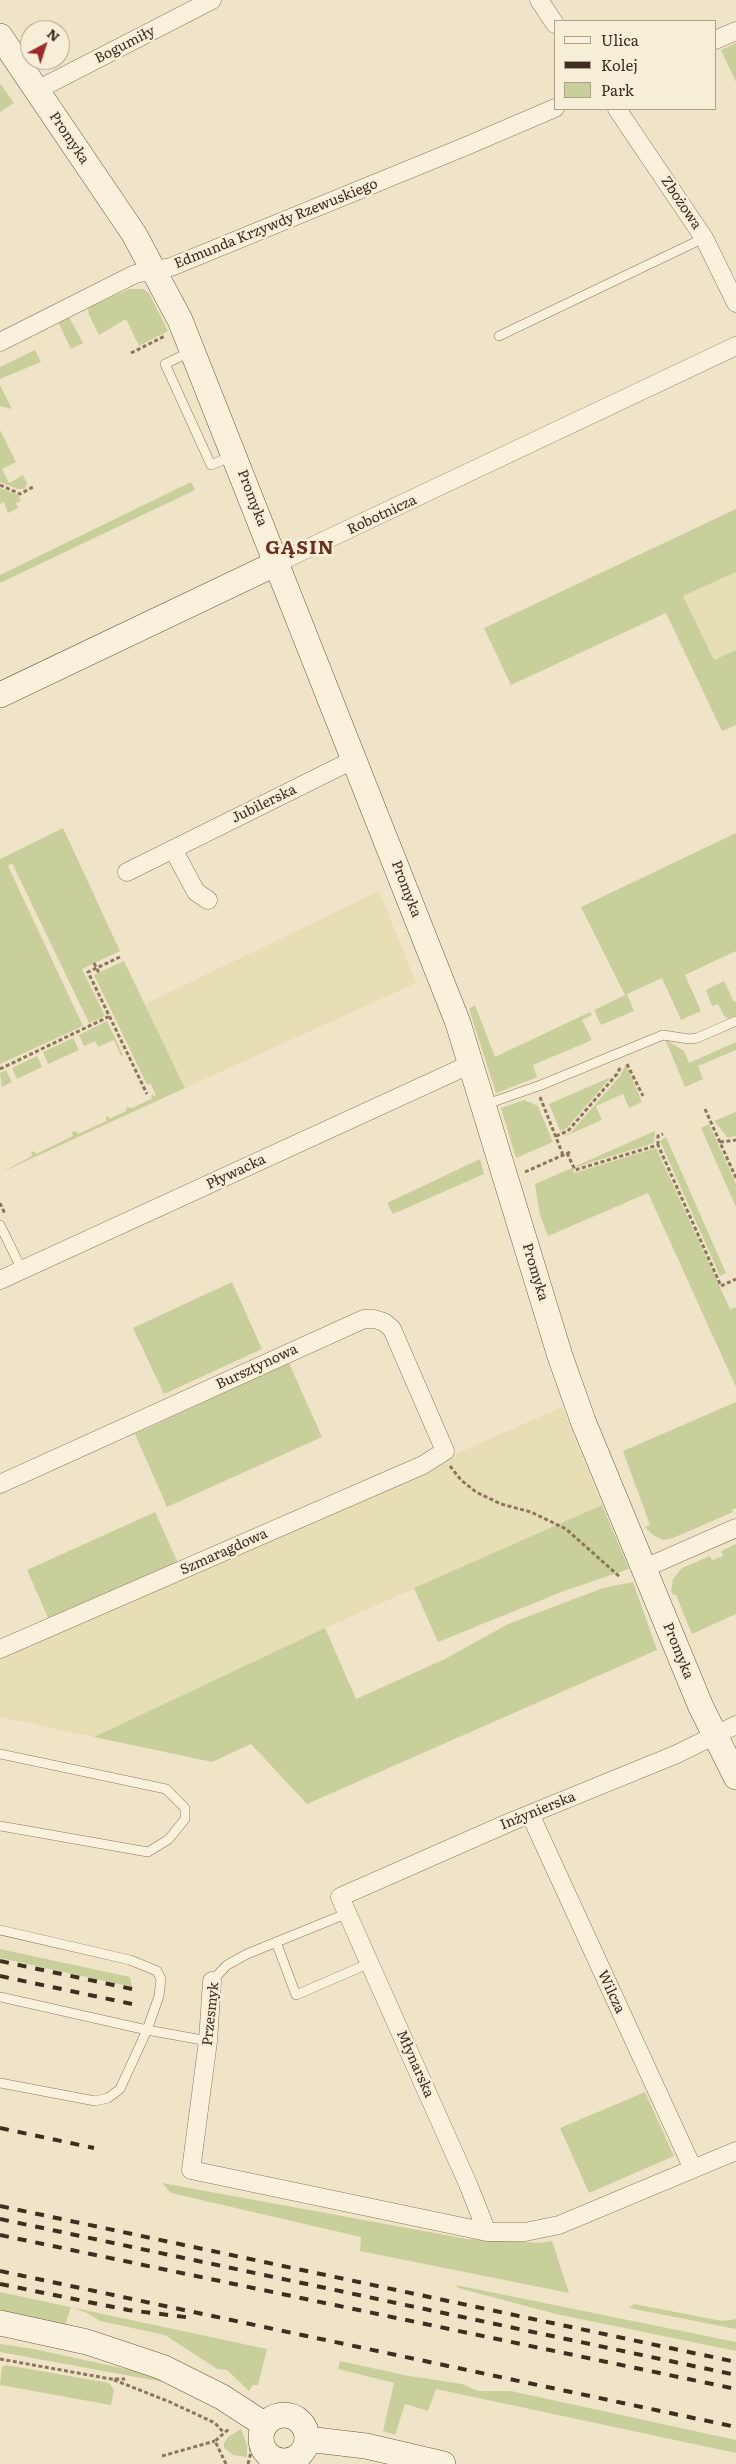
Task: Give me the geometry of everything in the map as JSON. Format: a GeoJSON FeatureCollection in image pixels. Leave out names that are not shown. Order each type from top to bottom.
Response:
{"type":"FeatureCollection","features":[{"type":"Feature","properties":{"kind":"street","name":"Bogumiły"},"geometry":{"type":"LineString","coordinates":[[37,90],[212,0]]}},
{"type":"Feature","properties":{"kind":"street"},"geometry":{"type":"LineString","coordinates":[[539,0],[554,22]]}},
{"type":"Feature","properties":{"kind":"street"},"geometry":{"type":"LineString","coordinates":[[716,40],[736,30]]}},
{"type":"Feature","properties":{"kind":"street","name":"Promyka"},"geometry":{"type":"LineString","coordinates":[[0,36],[134,234],[155,270],[180,320],[235,455],[458,1023],[560,1356],[583,1421],[645,1568],[725,1731],[736,1777]]}},
{"type":"Feature","properties":{"kind":"street","name":"Edmunda Krzywdy Rzewuskiego"},"geometry":{"type":"LineString","coordinates":[[0,342],[135,274],[171,268],[554,108]]}},
{"type":"Feature","properties":{"kind":"street","name":"Zbożowa"},"geometry":{"type":"LineString","coordinates":[[618,110],[704,238],[736,303]]}},
{"type":"Feature","properties":{"kind":"street","name":"Robotnicza"},"geometry":{"type":"LineString","coordinates":[[0,695],[736,346]]}},
{"type":"Feature","properties":{"kind":"street","name":"Jubilerska"},"geometry":{"type":"LineString","coordinates":[[127,872],[355,759]]}},
{"type":"Feature","properties":{"kind":"street"},"geometry":{"type":"LineString","coordinates":[[174,849],[196,892],[208,900]]}},
{"type":"Feature","properties":{"kind":"street","name":"Pływacka"},"geometry":{"type":"LineString","coordinates":[[0,1280],[471,1064]]}},
{"type":"Feature","properties":{"kind":"street","name":"Bursztynowa"},"geometry":{"type":"LineString","coordinates":[[0,1484],[364,1319],[374,1319],[392,1329],[446,1451]]}},
{"type":"Feature","properties":{"kind":"street","name":"Szmaragdowa"},"geometry":{"type":"LineString","coordinates":[[0,1650],[422,1465],[446,1451]]}},
{"type":"Feature","properties":{"kind":"street"},"geometry":{"type":"LineString","coordinates":[[645,1568],[736,1528]]}},
{"type":"Feature","properties":{"kind":"street","name":"Inżynierska"},"geometry":{"type":"LineString","coordinates":[[340,1897],[725,1731]]}},
{"type":"Feature","properties":{"kind":"street","name":"Wilcza"},"geometry":{"type":"LineString","coordinates":[[530,1814],[693,2169]]}},
{"type":"Feature","properties":{"kind":"street","name":"Młynarska"},"geometry":{"type":"LineString","coordinates":[[340,1897],[468,2184],[487,2232]]}},
{"type":"Feature","properties":{"kind":"street","name":"Przesmyk"},"geometry":{"type":"LineString","coordinates":[[212,1980],[208,2041],[191,2170],[487,2232]]}},
{"type":"Feature","properties":{"kind":"street"},"geometry":{"type":"LineString","coordinates":[[487,2232],[525,2232],[559,2225],[736,2151]]}},
{"type":"Feature","properties":{"kind":"street"},"geometry":{"type":"LineString","coordinates":[[0,2323],[87,2342],[162,2367],[222,2397],[265,2425]]}},
{"type":"Feature","properties":{"kind":"street"},"geometry":{"type":"LineString","coordinates":[[279,2416],[295,2418],[301,2423],[307,2439],[301,2453],[295,2458],[271,2461],[263,2447],[262,2432],[265,2425],[279,2416]]}},
{"type":"Feature","properties":{"kind":"street"},"geometry":{"type":"LineString","coordinates":[[307,2439],[366,2446],[443,2464]]}},
{"type":"Feature","properties":{"kind":"lane"},"geometry":{"type":"LineString","coordinates":[[499,336],[704,238]]}},
{"type":"Feature","properties":{"kind":"lane"},"geometry":{"type":"LineString","coordinates":[[484,1105],[536,1088],[663,1035],[689,1040],[736,1022]]}},
{"type":"Feature","properties":{"kind":"lane"},"geometry":{"type":"LineString","coordinates":[[0,1224],[22,1270]]}},
{"type":"Feature","properties":{"kind":"lane"},"geometry":{"type":"LineString","coordinates":[[0,1754],[166,1789],[185,1808],[185,1819],[169,1840],[148,1852],[0,1826]]}},
{"type":"Feature","properties":{"kind":"lane","name":"Przesmyk"},"geometry":{"type":"LineString","coordinates":[[212,1980],[227,1965],[276,1942],[348,1913]]}},
{"type":"Feature","properties":{"kind":"lane"},"geometry":{"type":"LineString","coordinates":[[0,1930],[145,1964],[157,1972],[161,1979],[161,1987],[147,2030],[120,2089],[108,2098],[95,2101],[0,2083]]}},
{"type":"Feature","properties":{"kind":"lane"},"geometry":{"type":"LineString","coordinates":[[276,1942],[296,1995],[370,1963]]}},
{"type":"Feature","properties":{"kind":"lane"},"geometry":{"type":"LineString","coordinates":[[0,1997],[147,2030],[208,2041]]}},
{"type":"Feature","properties":{"kind":"path"},"geometry":{"type":"LineString","coordinates":[[131,353],[172,332]]}},
{"type":"Feature","properties":{"kind":"path"},"geometry":{"type":"LineString","coordinates":[[0,485],[20,494],[33,487]]}},
{"type":"Feature","properties":{"kind":"path"},"geometry":{"type":"LineString","coordinates":[[120,957],[88,972],[147,1094]]}},
{"type":"Feature","properties":{"kind":"path"},"geometry":{"type":"LineString","coordinates":[[94,964],[99,973]]}},
{"type":"Feature","properties":{"kind":"path"},"geometry":{"type":"LineString","coordinates":[[0,1069],[110,1016]]}},
{"type":"Feature","properties":{"kind":"path"},"geometry":{"type":"LineString","coordinates":[[556,1136],[568,1131],[617,1074],[624,1059],[642,1096]]}},
{"type":"Feature","properties":{"kind":"path"},"geometry":{"type":"LineString","coordinates":[[536,1088],[556,1136],[575,1170],[658,1145]]}},
{"type":"Feature","properties":{"kind":"path"},"geometry":{"type":"LineString","coordinates":[[705,1109],[736,1178]]}},
{"type":"Feature","properties":{"kind":"path"},"geometry":{"type":"LineString","coordinates":[[663,1134],[658,1136],[658,1145],[721,1286],[736,1279]]}},
{"type":"Feature","properties":{"kind":"path"},"geometry":{"type":"LineString","coordinates":[[720,1142],[736,1140]]}},
{"type":"Feature","properties":{"kind":"path"},"geometry":{"type":"LineString","coordinates":[[518,1175],[567,1154]]}},
{"type":"Feature","properties":{"kind":"path"},"geometry":{"type":"LineString","coordinates":[[446,1451],[451,1468],[461,1480],[476,1492],[502,1504],[531,1512],[566,1529],[620,1577]]}},
{"type":"Feature","properties":{"kind":"path"},"geometry":{"type":"LineString","coordinates":[[0,2359],[111,2378],[215,2423],[224,2433]]}},
{"type":"Feature","properties":{"kind":"path"},"geometry":{"type":"LineString","coordinates":[[162,2456],[215,2441],[234,2424]]}},
{"type":"Feature","properties":{"kind":"path"},"geometry":{"type":"LineString","coordinates":[[215,2441],[226,2464]]}},
{"type":"Feature","properties":{"kind":"shaded area"},"geometry":{"type":"Polygon","coordinates":[[[736,572],[736,650],[714,660],[683,596],[736,572]]]}},
{"type":"Feature","properties":{"kind":"shaded area"},"geometry":{"type":"Polygon","coordinates":[[[379,891],[416,983],[185,1088],[145,1004],[379,891]]]}},
{"type":"Feature","properties":{"kind":"shaded area"},"geometry":{"type":"Polygon","coordinates":[[[562,1407],[602,1505],[325,1628],[94,1737],[0,1717],[0,1655],[562,1407]]]}},
{"type":"Feature","properties":{"kind":"green space"},"geometry":{"type":"Polygon","coordinates":[[[736,43],[736,82],[721,50],[736,43]]]}},
{"type":"Feature","properties":{"kind":"green space"},"geometry":{"type":"Polygon","coordinates":[[[0,83],[14,103],[0,112],[0,83]]]}},
{"type":"Feature","properties":{"kind":"green space"},"geometry":{"type":"Polygon","coordinates":[[[129,289],[143,289],[149,293],[168,331],[139,346],[126,319],[99,335],[89,315],[88,308],[129,289]]]}},
{"type":"Feature","properties":{"kind":"green space"},"geometry":{"type":"Polygon","coordinates":[[[69,317],[83,343],[71,349],[59,324],[60,319],[69,317]]]}},
{"type":"Feature","properties":{"kind":"green space"},"geometry":{"type":"Polygon","coordinates":[[[35,350],[41,362],[0,379],[0,367],[35,350]]]}},
{"type":"Feature","properties":{"kind":"green space"},"geometry":{"type":"Polygon","coordinates":[[[0,385],[12,409],[0,406],[0,385]]]}},
{"type":"Feature","properties":{"kind":"green space"},"geometry":{"type":"Polygon","coordinates":[[[0,430],[16,462],[2,469],[9,483],[23,475],[27,483],[25,489],[17,489],[0,482],[0,430]]]}},
{"type":"Feature","properties":{"kind":"green space"},"geometry":{"type":"Polygon","coordinates":[[[191,482],[195,490],[0,583],[0,575],[191,482]]]}},
{"type":"Feature","properties":{"kind":"green space"},"geometry":{"type":"Polygon","coordinates":[[[0,488],[18,495],[21,501],[16,503],[18,508],[8,513],[4,502],[0,504],[0,488]]]}},
{"type":"Feature","properties":{"kind":"green space"},"geometry":{"type":"Polygon","coordinates":[[[736,509],[736,572],[683,596],[714,660],[736,650],[736,725],[722,731],[666,613],[511,685],[484,628],[736,509]]]}},
{"type":"Feature","properties":{"kind":"green space"},"geometry":{"type":"Polygon","coordinates":[[[63,828],[120,951],[82,969],[105,1016],[89,1023],[12,863],[8,866],[83,1026],[0,1064],[0,859],[63,828]]]}},
{"type":"Feature","properties":{"kind":"green space"},"geometry":{"type":"Polygon","coordinates":[[[736,833],[736,951],[685,975],[701,1011],[681,1020],[662,978],[627,994],[634,1011],[601,1025],[594,1010],[625,995],[581,907],[736,833]]]}},
{"type":"Feature","properties":{"kind":"green space"},"geometry":{"type":"Polygon","coordinates":[[[124,961],[185,1088],[0,1173],[32,1156],[31,1151],[36,1154],[73,1136],[72,1132],[75,1131],[78,1134],[106,1121],[106,1117],[109,1116],[109,1119],[126,1111],[127,1107],[132,1108],[151,1099],[152,1095],[156,1096],[151,1084],[147,1085],[94,975],[124,961]]]}},
{"type":"Feature","properties":{"kind":"green space"},"geometry":{"type":"Polygon","coordinates":[[[724,981],[734,1002],[736,1001],[736,1016],[729,1019],[724,1016],[718,1004],[712,1006],[706,990],[724,981]]]}},
{"type":"Feature","properties":{"kind":"green space"},"geometry":{"type":"Polygon","coordinates":[[[475,1005],[495,1057],[590,1012],[592,1015],[582,1020],[592,1040],[533,1065],[537,1077],[496,1093],[469,1009],[475,1005]]]}},
{"type":"Feature","properties":{"kind":"green space"},"geometry":{"type":"Polygon","coordinates":[[[107,1021],[123,1055],[121,1056],[114,1040],[98,1047],[95,1041],[84,1046],[79,1035],[107,1021]]]}},
{"type":"Feature","properties":{"kind":"green space"},"geometry":{"type":"Polygon","coordinates":[[[73,1038],[79,1050],[48,1064],[43,1052],[73,1038]]]}},
{"type":"Feature","properties":{"kind":"green space"},"geometry":{"type":"Polygon","coordinates":[[[665,1039],[684,1051],[689,1063],[736,1042],[736,1050],[698,1066],[703,1079],[685,1087],[665,1039]]]}},
{"type":"Feature","properties":{"kind":"green space"},"geometry":{"type":"Polygon","coordinates":[[[37,1056],[42,1067],[17,1079],[12,1068],[37,1056]]]}},
{"type":"Feature","properties":{"kind":"green space"},"geometry":{"type":"Polygon","coordinates":[[[626,1064],[642,1102],[629,1108],[623,1094],[596,1106],[602,1120],[563,1137],[571,1132],[620,1076],[626,1064]]]}},
{"type":"Feature","properties":{"kind":"green space"},"geometry":{"type":"Polygon","coordinates":[[[6,1070],[12,1082],[2,1087],[0,1073],[6,1070]]]}},
{"type":"Feature","properties":{"kind":"green space"},"geometry":{"type":"Polygon","coordinates":[[[611,1077],[567,1128],[560,1131],[549,1104],[611,1077]]]}},
{"type":"Feature","properties":{"kind":"green space"},"geometry":{"type":"Polygon","coordinates":[[[524,1100],[538,1106],[553,1142],[516,1158],[501,1108],[524,1100]]]}},
{"type":"Feature","properties":{"kind":"green space"},"geometry":{"type":"Polygon","coordinates":[[[736,1112],[736,1136],[728,1138],[714,1121],[736,1112]]]}},
{"type":"Feature","properties":{"kind":"green space"},"geometry":{"type":"Polygon","coordinates":[[[709,1124],[736,1184],[736,1207],[701,1128],[709,1124]]]}},
{"type":"Feature","properties":{"kind":"green space"},"geometry":{"type":"Polygon","coordinates":[[[655,1131],[654,1143],[576,1167],[576,1166],[655,1131]]]}},
{"type":"Feature","properties":{"kind":"green space"},"geometry":{"type":"Polygon","coordinates":[[[666,1137],[726,1273],[720,1276],[660,1141],[666,1137]]]}},
{"type":"Feature","properties":{"kind":"green space"},"geometry":{"type":"Polygon","coordinates":[[[656,1148],[730,1309],[736,1307],[736,1387],[648,1193],[548,1236],[540,1215],[535,1184],[572,1168],[574,1173],[656,1148]]]}},
{"type":"Feature","properties":{"kind":"green space"},"geometry":{"type":"Polygon","coordinates":[[[480,1159],[484,1174],[393,1214],[387,1203],[480,1159]]]}},
{"type":"Feature","properties":{"kind":"green space"},"geometry":{"type":"Polygon","coordinates":[[[232,1282],[262,1349],[164,1394],[133,1328],[232,1282]]]}},
{"type":"Feature","properties":{"kind":"green space"},"geometry":{"type":"Polygon","coordinates":[[[289,1363],[322,1437],[167,1507],[135,1434],[289,1363]]]}},
{"type":"Feature","properties":{"kind":"green space"},"geometry":{"type":"Polygon","coordinates":[[[736,1402],[736,1508],[732,1510],[733,1512],[673,1538],[664,1540],[654,1536],[645,1527],[650,1525],[623,1451],[736,1402]]]}},
{"type":"Feature","properties":{"kind":"green space"},"geometry":{"type":"Polygon","coordinates":[[[602,1505],[629,1569],[564,1591],[438,1642],[414,1588],[602,1505]]]}},
{"type":"Feature","properties":{"kind":"green space"},"geometry":{"type":"Polygon","coordinates":[[[155,1512],[178,1563],[49,1620],[27,1570],[155,1512]]]}},
{"type":"Feature","properties":{"kind":"green space"},"geometry":{"type":"Polygon","coordinates":[[[736,1544],[736,1614],[692,1634],[676,1595],[673,1595],[671,1591],[673,1579],[682,1568],[710,1556],[712,1560],[723,1556],[721,1551],[736,1544]]]}},
{"type":"Feature","properties":{"kind":"green space"},"geometry":{"type":"Polygon","coordinates":[[[633,1582],[657,1650],[307,1804],[251,1744],[212,1762],[94,1737],[325,1628],[356,1699],[445,1659],[508,1624],[603,1588],[633,1582]]]}},
{"type":"Feature","properties":{"kind":"green space"},"geometry":{"type":"Polygon","coordinates":[[[0,1949],[130,1977],[132,1987],[0,1958],[0,1949]]]}},
{"type":"Feature","properties":{"kind":"green space"},"geometry":{"type":"Polygon","coordinates":[[[645,2092],[674,2156],[589,2193],[560,2128],[645,2092]]]}},
{"type":"Feature","properties":{"kind":"green space"},"geometry":{"type":"Polygon","coordinates":[[[162,2183],[467,2239],[540,2243],[552,2241],[569,2293],[360,2251],[361,2237],[171,2193],[162,2183]]]}},
{"type":"Feature","properties":{"kind":"green space"},"geometry":{"type":"Polygon","coordinates":[[[456,2285],[736,2342],[736,2351],[556,2314],[458,2288],[456,2285]]]}},
{"type":"Feature","properties":{"kind":"green space"},"geometry":{"type":"Polygon","coordinates":[[[0,2292],[71,2307],[65,2326],[0,2311],[0,2292]]]}},
{"type":"Feature","properties":{"kind":"green space"},"geometry":{"type":"Polygon","coordinates":[[[634,2304],[722,2321],[736,2319],[736,2329],[629,2308],[634,2304]]]}},
{"type":"Feature","properties":{"kind":"green space"},"geometry":{"type":"Polygon","coordinates":[[[72,2307],[267,2349],[258,2385],[253,2385],[249,2391],[227,2370],[217,2369],[165,2335],[100,2321],[72,2307]]]}},
{"type":"Feature","properties":{"kind":"green space"},"geometry":{"type":"Polygon","coordinates":[[[0,2344],[34,2349],[144,2373],[174,2384],[0,2352],[0,2344]]]}},
{"type":"Feature","properties":{"kind":"green space"},"geometry":{"type":"Polygon","coordinates":[[[340,2361],[409,2376],[462,2384],[478,2391],[511,2391],[736,2440],[736,2453],[436,2389],[428,2411],[405,2404],[395,2435],[383,2431],[394,2383],[338,2369],[340,2361]]]}},
{"type":"Feature","properties":{"kind":"green space"},"geometry":{"type":"Polygon","coordinates":[[[6,2365],[109,2383],[114,2390],[111,2405],[0,2385],[2,2367],[6,2365]]]}},
{"type":"Feature","properties":{"kind":"green space"},"geometry":{"type":"Polygon","coordinates":[[[241,2429],[247,2445],[247,2457],[233,2455],[224,2448],[224,2443],[228,2437],[241,2429]]]}},
{"type":"Feature","properties":{"kind":"railway"},"geometry":{"type":"LineString","coordinates":[[0,1961],[137,1990]]}},
{"type":"Feature","properties":{"kind":"railway"},"geometry":{"type":"LineString","coordinates":[[0,1976],[132,2004]]}},
{"type":"Feature","properties":{"kind":"railway"},"geometry":{"type":"LineString","coordinates":[[0,2128],[94,2148]]}},
{"type":"Feature","properties":{"kind":"railway"},"geometry":{"type":"LineString","coordinates":[[0,2206],[736,2362]]}},
{"type":"Feature","properties":{"kind":"railway"},"geometry":{"type":"LineString","coordinates":[[0,2219],[736,2375]]}},
{"type":"Feature","properties":{"kind":"railway"},"geometry":{"type":"LineString","coordinates":[[0,2235],[736,2389]]}},
{"type":"Feature","properties":{"kind":"railway"},"geometry":{"type":"LineString","coordinates":[[0,2271],[736,2427]]}},
{"type":"Feature","properties":{"kind":"railway"},"geometry":{"type":"LineString","coordinates":[[0,2284],[128,2310],[193,2318]]}},
{"type":"Feature","properties":{"kind":"district","name":"GĄSIN"},"geometry":{"type":"Point","coordinates":[300,548]}}]}
